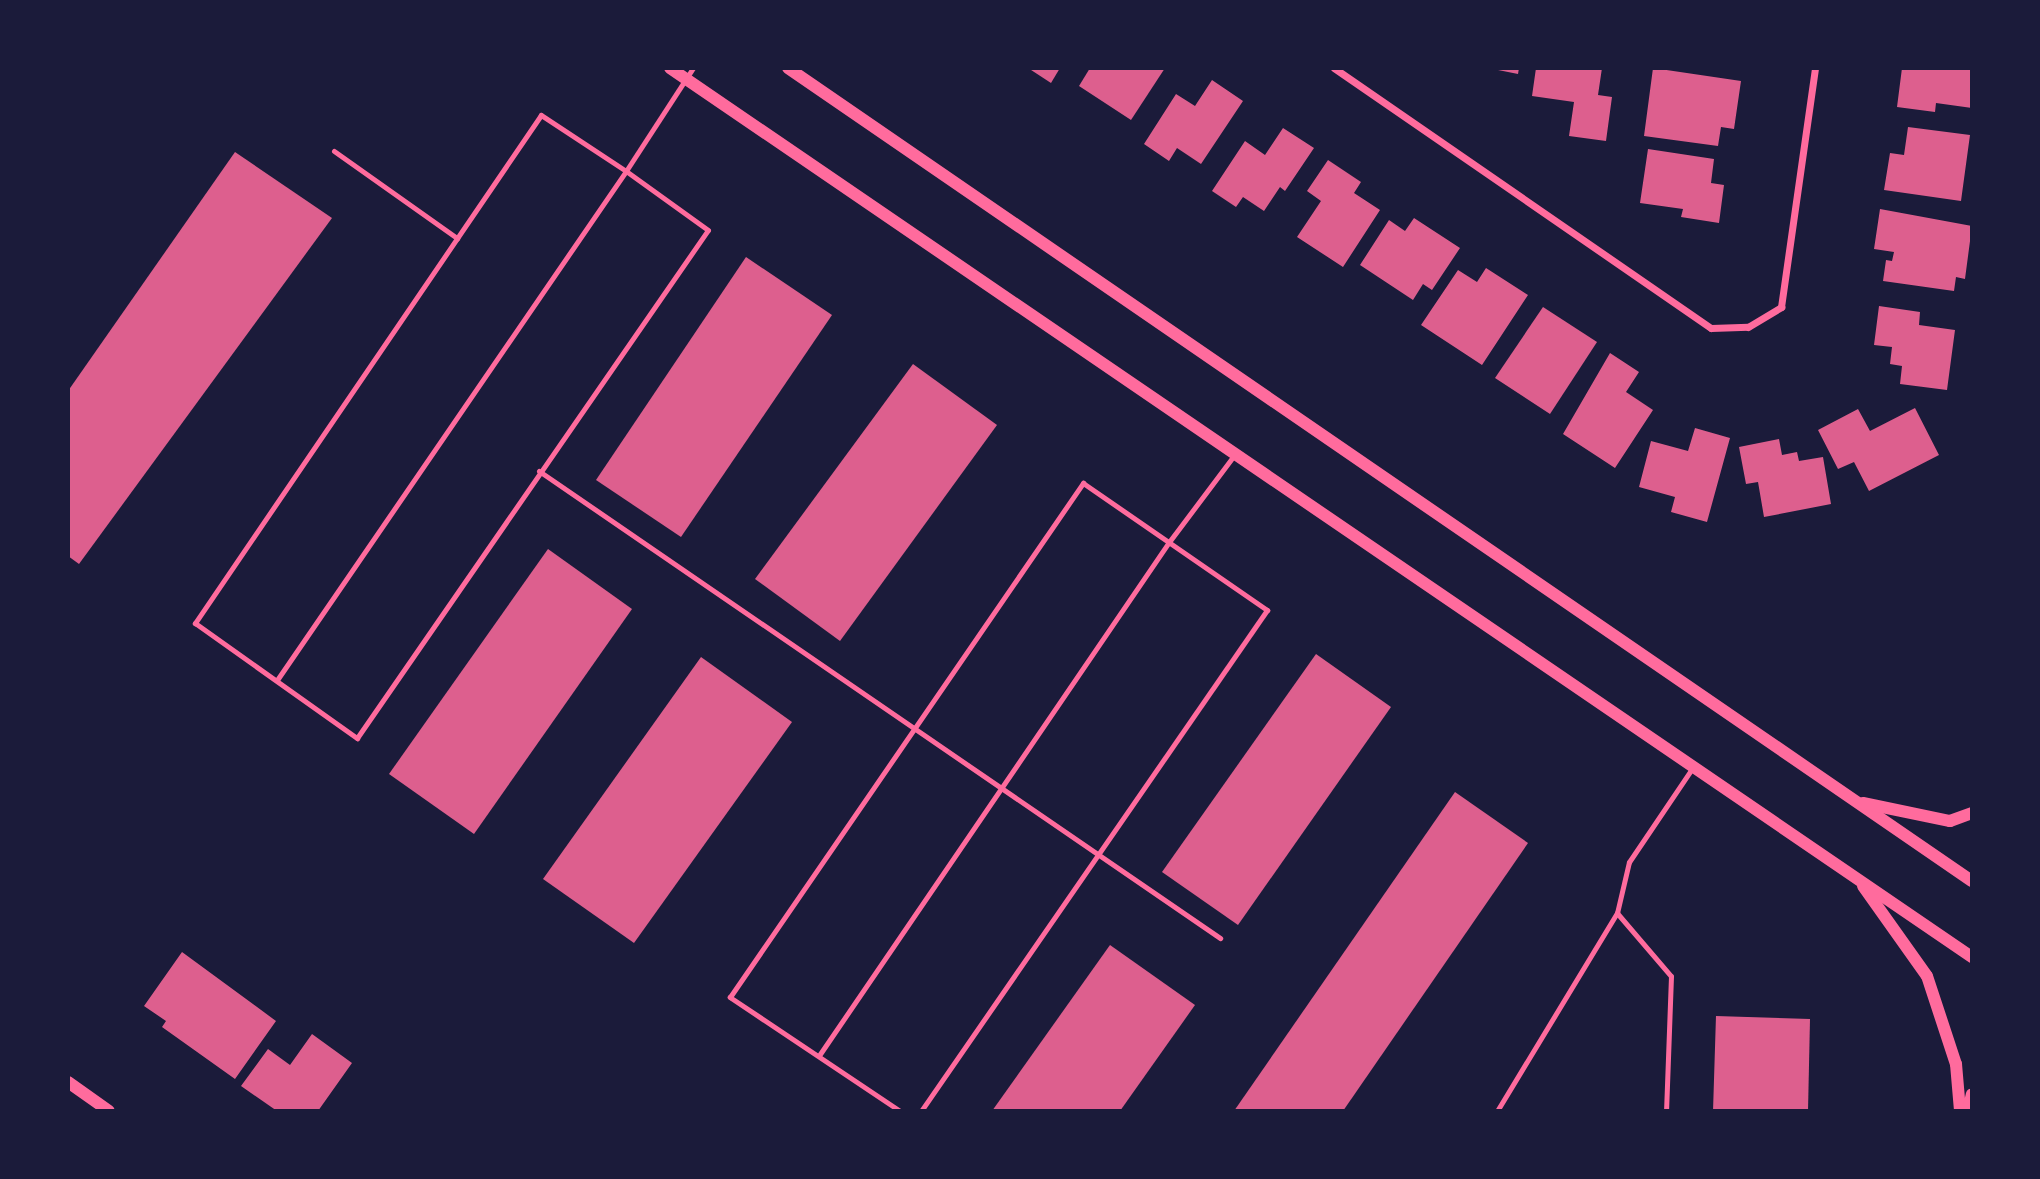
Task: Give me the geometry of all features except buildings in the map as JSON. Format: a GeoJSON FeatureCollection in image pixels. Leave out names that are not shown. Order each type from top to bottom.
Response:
{"type":"FeatureCollection","features":[{"type":"Feature","properties":{"kind":"street"},"geometry":{"type":"LineString","coordinates":[[670,68],[689,74],[1235,454],[1972,957]]}},
{"type":"Feature","properties":{"kind":"street"},"geometry":{"type":"LineString","coordinates":[[788,68],[1972,881]]}},
{"type":"Feature","properties":{"kind":"street"},"geometry":{"type":"LineString","coordinates":[[1334,68],[1711,328],[1748,327],[1781,307],[1815,68]]}},
{"type":"Feature","properties":{"kind":"street"},"geometry":{"type":"LineString","coordinates":[[1852,800],[1950,821],[1972,813]]}},
{"type":"Feature","properties":{"kind":"street"},"geometry":{"type":"LineString","coordinates":[[1859,880],[1927,976],[1956,1064],[1960,1111]]}},
{"type":"Feature","properties":{"kind":"street"},"geometry":{"type":"LineString","coordinates":[[68,1082],[109,1111]]}},
{"type":"Feature","properties":{"kind":"street"},"geometry":{"type":"LineString","coordinates":[[1968,1111],[1972,1094]]}},
{"type":"Feature","properties":{"kind":"lane"},"geometry":{"type":"LineString","coordinates":[[277,680],[626,171],[689,74]]}},
{"type":"Feature","properties":{"kind":"lane"},"geometry":{"type":"LineString","coordinates":[[541,115],[708,230],[356,738],[195,623],[457,238],[541,115]]}},
{"type":"Feature","properties":{"kind":"lane"},"geometry":{"type":"LineString","coordinates":[[334,150],[457,238]]}},
{"type":"Feature","properties":{"kind":"lane"},"geometry":{"type":"LineString","coordinates":[[820,1054],[1169,542],[1235,454]]}},
{"type":"Feature","properties":{"kind":"lane"},"geometry":{"type":"LineString","coordinates":[[539,471],[914,725],[1220,937]]}},
{"type":"Feature","properties":{"kind":"lane"},"geometry":{"type":"LineString","coordinates":[[900,1111],[820,1054],[730,997],[914,725],[1083,483],[1267,610],[1097,852],[921,1111]]}},
{"type":"Feature","properties":{"kind":"lane"},"geometry":{"type":"LineString","coordinates":[[1497,1111],[1617,914],[1629,862],[1693,767]]}},
{"type":"Feature","properties":{"kind":"lane"},"geometry":{"type":"LineString","coordinates":[[1617,914],[1671,976],[1666,1111]]}}]}
